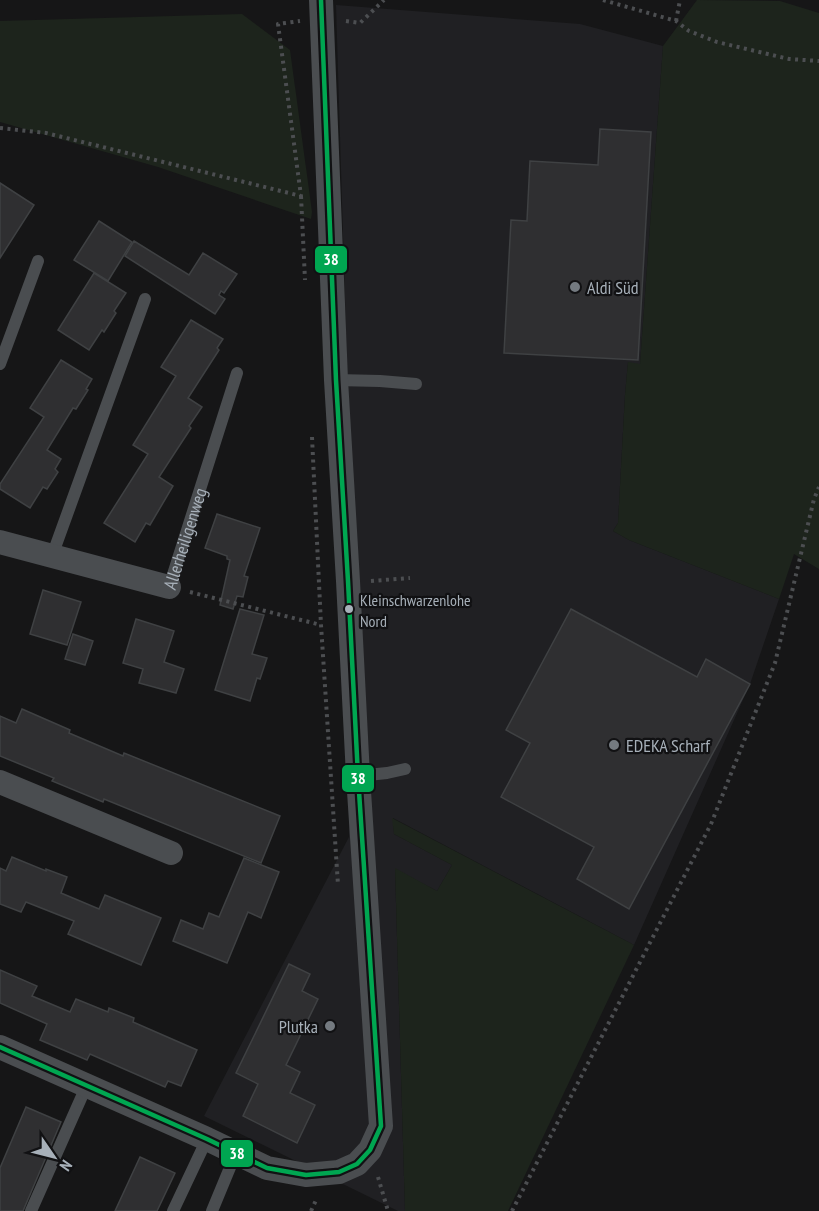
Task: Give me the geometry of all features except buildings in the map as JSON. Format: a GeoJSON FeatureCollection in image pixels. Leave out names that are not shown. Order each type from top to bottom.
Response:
{"type":"FeatureCollection","features":[{"type":"Feature","properties":{"kind":"street"},"geometry":{"type":"LineString","coordinates":[[0,1047],[267,1168],[306,1175],[339,1172],[357,1164],[370,1150],[381,1126],[358,776],[336,380],[321,0]]}},
{"type":"Feature","properties":{"kind":"street","name":"Allerheiligenweg"},"geometry":{"type":"LineString","coordinates":[[0,542],[169,586]]}},
{"type":"Feature","properties":{"kind":"street"},"geometry":{"type":"LineString","coordinates":[[0,782],[171,853]]}},
{"type":"Feature","properties":{"kind":"lane"},"geometry":{"type":"LineString","coordinates":[[0,364],[38,261]]}},
{"type":"Feature","properties":{"kind":"lane"},"geometry":{"type":"LineString","coordinates":[[52,556],[145,299]]}},
{"type":"Feature","properties":{"kind":"lane","name":"Allerheiligenweg"},"geometry":{"type":"LineString","coordinates":[[169,586],[237,373]]}},
{"type":"Feature","properties":{"kind":"lane"},"geometry":{"type":"LineString","coordinates":[[336,380],[416,384]]}},
{"type":"Feature","properties":{"kind":"lane"},"geometry":{"type":"LineString","coordinates":[[358,776],[405,769]]}},
{"type":"Feature","properties":{"kind":"lane"},"geometry":{"type":"LineString","coordinates":[[31,1211],[86,1087]]}},
{"type":"Feature","properties":{"kind":"lane"},"geometry":{"type":"LineString","coordinates":[[174,1211],[207,1139]]}},
{"type":"Feature","properties":{"kind":"lane"},"geometry":{"type":"LineString","coordinates":[[212,1211],[236,1153]]}},
{"type":"Feature","properties":{"kind":"path"},"geometry":{"type":"LineString","coordinates":[[603,0],[676,21],[688,32],[717,42],[789,58],[819,61]]}},
{"type":"Feature","properties":{"kind":"path"},"geometry":{"type":"LineString","coordinates":[[676,21],[680,0]]}},
{"type":"Feature","properties":{"kind":"path"},"geometry":{"type":"LineString","coordinates":[[0,128],[46,134],[301,196],[278,24]]}},
{"type":"Feature","properties":{"kind":"path"},"geometry":{"type":"LineString","coordinates":[[512,1211],[711,824],[775,663],[819,487]]}},
{"type":"Feature","properties":{"kind":"path"},"geometry":{"type":"LineString","coordinates":[[169,586],[321,625]]}},
{"type":"Feature","properties":{"kind":"path"},"geometry":{"type":"LineString","coordinates":[[370,1150],[388,1211]]}},
{"type":"Feature","properties":{"kind":"shaded area"},"geometry":{"type":"Polygon","coordinates":[[[697,0],[780,1],[819,13],[819,569],[794,554],[779,599],[629,540],[613,531],[618,523],[628,362],[640,364],[663,46],[697,0]]]}},
{"type":"Feature","properties":{"kind":"shaded area"},"geometry":{"type":"Polygon","coordinates":[[[336,5],[580,24],[663,46],[640,365],[628,363],[618,523],[613,531],[629,540],[779,599],[750,684],[634,945],[393,818],[394,834],[452,865],[437,891],[395,869],[405,1211],[398,1211],[204,1116],[349,837],[347,365],[336,5]]]}},
{"type":"Feature","properties":{"kind":"shaded area"},"geometry":{"type":"Polygon","coordinates":[[[242,14],[290,50],[312,212],[311,219],[158,167],[0,122],[0,21],[242,14]]]}},
{"type":"Feature","properties":{"kind":"shaded area"},"geometry":{"type":"Polygon","coordinates":[[[392,818],[634,945],[508,1211],[405,1211],[395,868],[437,891],[452,865],[394,834],[392,818]]]}},
{"type":"Feature","properties":{"kind":"transit line","name":"38"},"geometry":{"type":"LineString","coordinates":[[0,1047],[267,1168],[306,1175],[339,1172],[357,1164],[370,1150],[381,1126],[358,776],[336,380],[321,0]]}},
{"type":"Feature","properties":{"kind":"place","name":"Aldi Süd"},"geometry":{"type":"Point","coordinates":[575,287]}},
{"type":"Feature","properties":{"kind":"place","name":"Kleinschwarzenlohe Nord"},"geometry":{"type":"Point","coordinates":[349,609]}},
{"type":"Feature","properties":{"kind":"place","name":"EDEKA Scharf"},"geometry":{"type":"Point","coordinates":[614,745]}},
{"type":"Feature","properties":{"kind":"place","name":"Plutka"},"geometry":{"type":"Point","coordinates":[330,1026]}}]}
